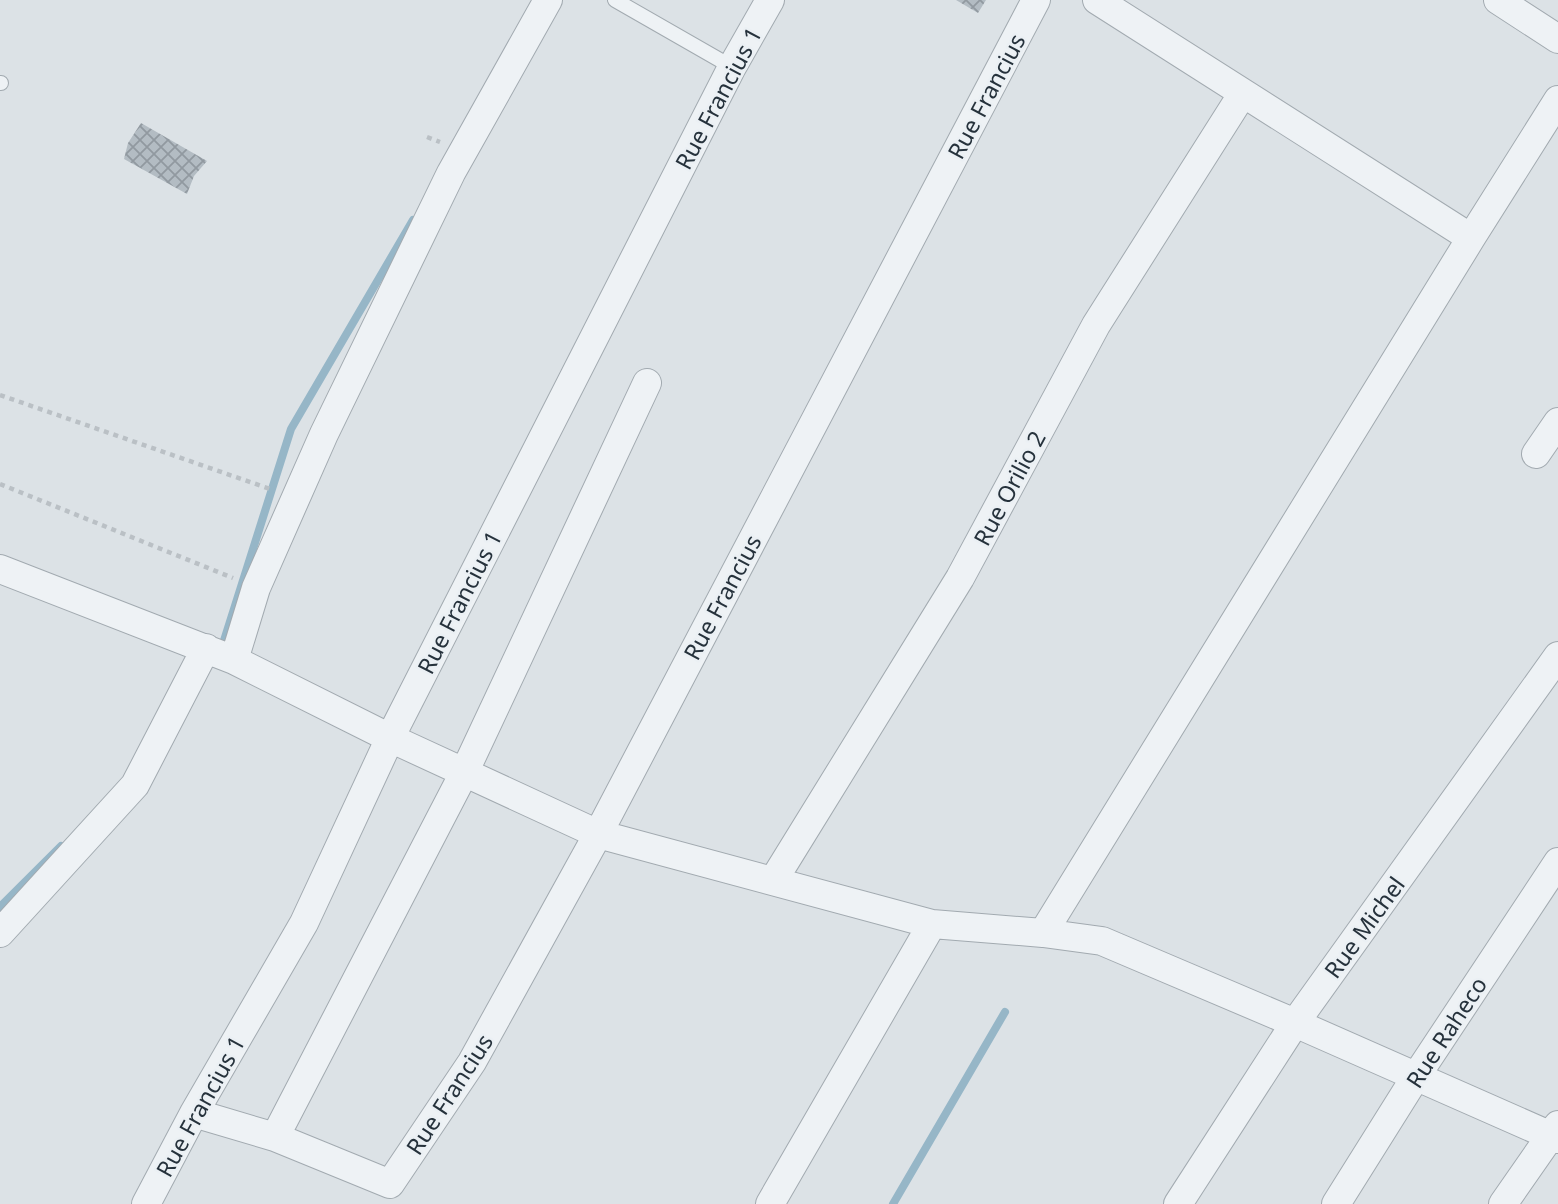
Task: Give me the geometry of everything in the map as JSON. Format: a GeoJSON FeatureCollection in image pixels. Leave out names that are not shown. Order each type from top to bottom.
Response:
{"type":"FeatureCollection","features":[{"type":"Feature","properties":{"kind":"street"},"geometry":{"type":"LineString","coordinates":[[234,660],[256,588],[324,434],[452,173],[548,0]]}},
{"type":"Feature","properties":{"kind":"street","name":"Rue Francius 1"},"geometry":{"type":"LineString","coordinates":[[146,1204],[194,1113],[304,923],[390,738],[732,67],[770,0]]}},
{"type":"Feature","properties":{"kind":"street","name":"Rue Francius"},"geometry":{"type":"LineString","coordinates":[[275,1138],[390,1184],[472,1062],[598,834],[1036,0]]}},
{"type":"Feature","properties":{"kind":"street"},"geometry":{"type":"LineString","coordinates":[[1097,0],[1471,238]]}},
{"type":"Feature","properties":{"kind":"street"},"geometry":{"type":"LineString","coordinates":[[1498,0],[1558,39]]}},
{"type":"Feature","properties":{"kind":"street","name":"Rue Orilio 2"},"geometry":{"type":"LineString","coordinates":[[773,881],[960,578],[1096,326],[1243,93]]}},
{"type":"Feature","properties":{"kind":"street"},"geometry":{"type":"LineString","coordinates":[[1043,933],[1558,100]]}},
{"type":"Feature","properties":{"kind":"street"},"geometry":{"type":"LineString","coordinates":[[194,1113],[275,1138],[464,773],[647,383]]}},
{"type":"Feature","properties":{"kind":"street"},"geometry":{"type":"LineString","coordinates":[[1536,454],[1558,422]]}},
{"type":"Feature","properties":{"kind":"street"},"geometry":{"type":"LineString","coordinates":[[0,569],[234,660],[390,738],[598,834],[932,924],[1102,941],[1295,1023],[1415,1078],[1556,1133],[1503,1204]]}},
{"type":"Feature","properties":{"kind":"street"},"geometry":{"type":"LineString","coordinates":[[0,933],[135,785],[206,648]]}},
{"type":"Feature","properties":{"kind":"street","name":"Rue Michel"},"geometry":{"type":"LineString","coordinates":[[1178,1204],[1295,1023],[1558,656]]}},
{"type":"Feature","properties":{"kind":"street","name":"Rue Raheco"},"geometry":{"type":"LineString","coordinates":[[1336,1204],[1415,1078],[1558,862]]}},
{"type":"Feature","properties":{"kind":"street"},"geometry":{"type":"LineString","coordinates":[[769,1204],[932,924]]}},
{"type":"Feature","properties":{"kind":"lane"},"geometry":{"type":"LineString","coordinates":[[615,0],[732,67]]}},
{"type":"Feature","properties":{"kind":"path"},"geometry":{"type":"LineString","coordinates":[[0,395],[248,479]]}},
{"type":"Feature","properties":{"kind":"path"},"geometry":{"type":"LineString","coordinates":[[0,484],[256,588]]}},
{"type":"Feature","properties":{"kind":"building"},"geometry":{"type":"Polygon","coordinates":[[[956,0],[986,0],[978,13],[956,0]]]}},
{"type":"Feature","properties":{"kind":"building"},"geometry":{"type":"Polygon","coordinates":[[[141,123],[207,161],[194,176],[187,194],[124,159],[128,143],[141,123]]]}},
{"type":"Feature","properties":{"kind":"waterway"},"geometry":{"type":"LineString","coordinates":[[221,650],[291,429],[413,220]]}},
{"type":"Feature","properties":{"kind":"waterway"},"geometry":{"type":"LineString","coordinates":[[0,907],[61,846]]}},
{"type":"Feature","properties":{"kind":"waterway"},"geometry":{"type":"LineString","coordinates":[[893,1204],[1005,1012]]}}]}
